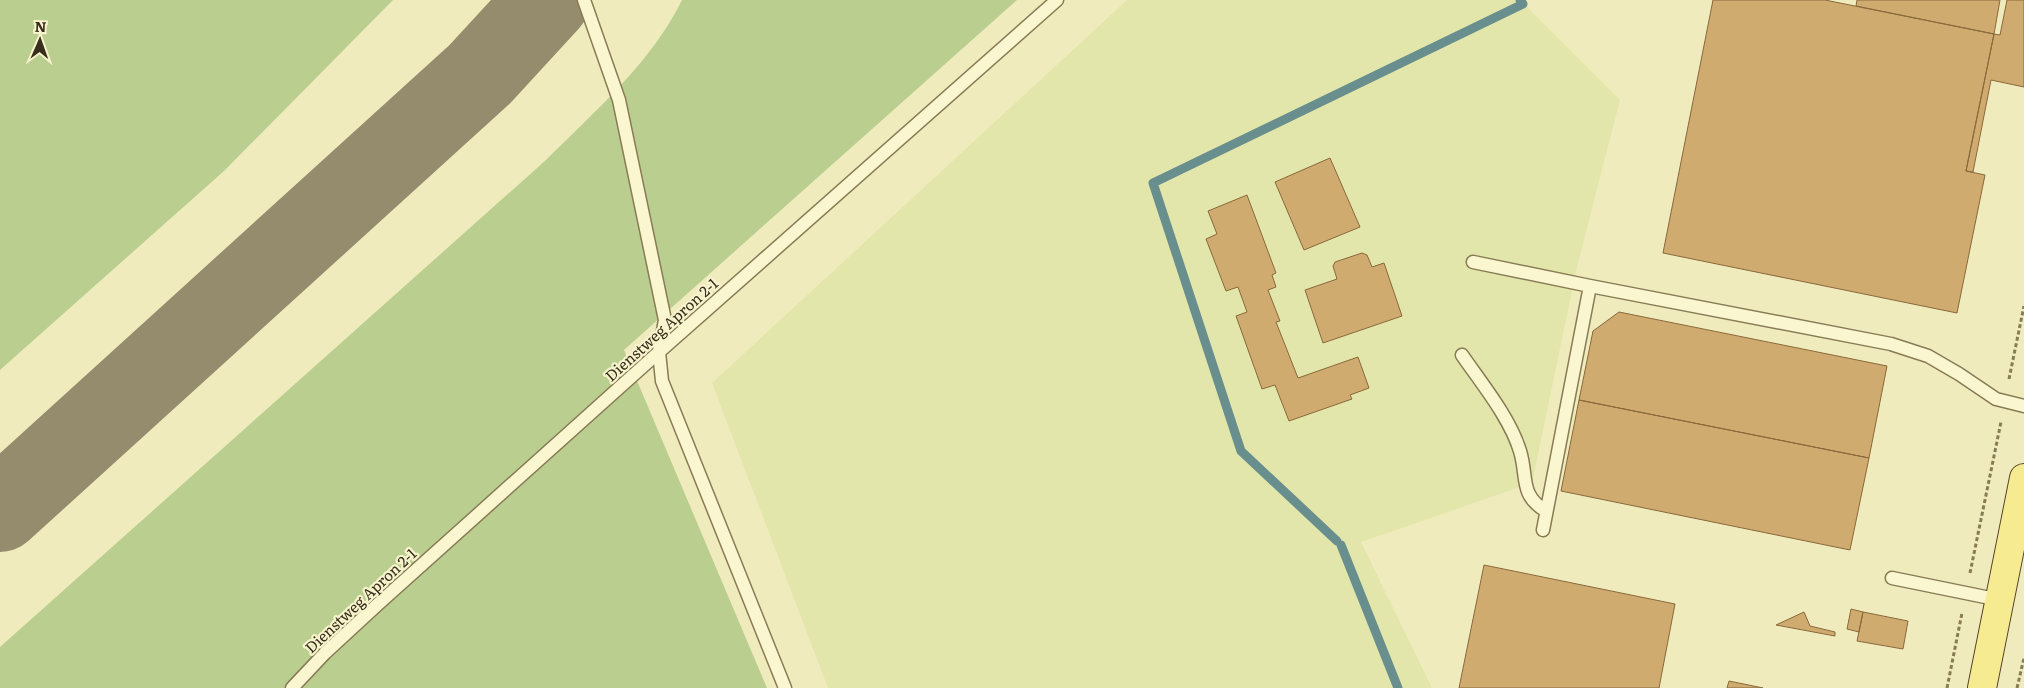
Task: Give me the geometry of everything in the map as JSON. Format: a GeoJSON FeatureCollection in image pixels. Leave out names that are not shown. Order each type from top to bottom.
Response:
{"type":"FeatureCollection","features":[{"type":"Feature","properties":{"kind":"main road"},"geometry":{"type":"LineString","coordinates":[[1982,688],[2024,478]]}},
{"type":"Feature","properties":{"kind":"lane"},"geometry":{"type":"LineString","coordinates":[[584,0],[620,100],[665,320],[659,352],[662,381],[786,688]]}},
{"type":"Feature","properties":{"kind":"lane","name":"Dienstweg Apron 2-1"},"geometry":{"type":"LineString","coordinates":[[292,688],[325,653],[659,352],[1056,0]]}},
{"type":"Feature","properties":{"kind":"lane"},"geometry":{"type":"LineString","coordinates":[[1473,262],[1891,344],[1928,356],[1996,399],[2024,406]]}},
{"type":"Feature","properties":{"kind":"lane"},"geometry":{"type":"LineString","coordinates":[[1543,530],[1590,286]]}},
{"type":"Feature","properties":{"kind":"lane"},"geometry":{"type":"LineString","coordinates":[[1462,355],[1514,433],[1521,453],[1525,486],[1529,497],[1536,505],[1546,511]]}},
{"type":"Feature","properties":{"kind":"lane"},"geometry":{"type":"LineString","coordinates":[[1892,578],[2000,600]]}},
{"type":"Feature","properties":{"kind":"path"},"geometry":{"type":"LineString","coordinates":[[1947,688],[2024,306]]}},
{"type":"Feature","properties":{"kind":"path"},"geometry":{"type":"LineString","coordinates":[[2017,688],[2024,658]]}},
{"type":"Feature","properties":{"kind":"green space"},"geometry":{"type":"Polygon","coordinates":[[[0,0],[393,0],[224,171],[0,370],[0,0]]]}},
{"type":"Feature","properties":{"kind":"green space"},"geometry":{"type":"Polygon","coordinates":[[[682,0],[1017,0],[624,350],[767,688],[0,688],[0,647],[546,160],[621,85],[655,45],[682,0]]]}},
{"type":"Feature","properties":{"kind":"green space"},"geometry":{"type":"Polygon","coordinates":[[[1127,0],[1520,0],[1620,100],[1577,267],[1532,483],[1361,542],[1432,688],[828,688],[712,383],[1127,0]]]}},
{"type":"Feature","properties":{"kind":"building"},"geometry":{"type":"Polygon","coordinates":[[[1713,0],[1825,0],[1994,34],[1966,171],[1985,175],[1957,313],[1663,253],[1713,0]]]}},
{"type":"Feature","properties":{"kind":"building"},"geometry":{"type":"Polygon","coordinates":[[[1857,0],[2000,0],[1994,34],[1856,6],[1857,0]]]}},
{"type":"Feature","properties":{"kind":"building"},"geometry":{"type":"Polygon","coordinates":[[[2007,0],[2024,0],[2024,87],[1991,80],[1973,172],[1966,171],[1994,34],[2000,35],[2007,0]]]}},
{"type":"Feature","properties":{"kind":"building"},"geometry":{"type":"Polygon","coordinates":[[[1330,158],[1360,227],[1304,250],[1275,182],[1330,158]]]}},
{"type":"Feature","properties":{"kind":"building"},"geometry":{"type":"Polygon","coordinates":[[[1247,195],[1276,273],[1272,275],[1276,287],[1268,290],[1280,321],[1276,322],[1298,378],[1358,357],[1369,388],[1350,395],[1352,399],[1289,421],[1275,385],[1262,389],[1236,316],[1247,312],[1238,287],[1226,291],[1206,239],[1217,234],[1208,211],[1247,195]]]}},
{"type":"Feature","properties":{"kind":"building"},"geometry":{"type":"Polygon","coordinates":[[[1362,253],[1367,255],[1372,267],[1384,263],[1402,316],[1323,343],[1305,290],[1337,279],[1333,266],[1335,262],[1362,253]]]}},
{"type":"Feature","properties":{"kind":"building"},"geometry":{"type":"Polygon","coordinates":[[[1619,312],[1887,366],[1869,458],[1579,400],[1593,331],[1619,312]]]}},
{"type":"Feature","properties":{"kind":"building"},"geometry":{"type":"Polygon","coordinates":[[[1579,400],[1869,458],[1850,550],[1561,491],[1579,400]]]}},
{"type":"Feature","properties":{"kind":"building"},"geometry":{"type":"Polygon","coordinates":[[[1484,565],[1675,604],[1659,688],[1459,688],[1484,565]]]}},
{"type":"Feature","properties":{"kind":"building"},"geometry":{"type":"Polygon","coordinates":[[[1851,609],[1863,612],[1859,632],[1847,629],[1851,609]]]}},
{"type":"Feature","properties":{"kind":"building"},"geometry":{"type":"Polygon","coordinates":[[[1804,612],[1810,626],[1835,632],[1835,636],[1776,625],[1804,612]]]}},
{"type":"Feature","properties":{"kind":"building"},"geometry":{"type":"Polygon","coordinates":[[[1863,612],[1908,621],[1903,649],[1857,641],[1863,612]]]}},
{"type":"Feature","properties":{"kind":"building"},"geometry":{"type":"Polygon","coordinates":[[[1729,681],[1763,688],[1727,688],[1729,681]]]}},
{"type":"Feature","properties":{"kind":"waterway"},"geometry":{"type":"LineString","coordinates":[[1337,541],[1241,451],[1153,183],[1523,4],[1520,0]]}},
{"type":"Feature","properties":{"kind":"waterway"},"geometry":{"type":"LineString","coordinates":[[1341,545],[1398,688]]}},
{"type":"Feature","properties":{"kind":"taxiway"},"geometry":{"type":"LineString","coordinates":[[0,510],[480,74],[548,0]]}}]}
